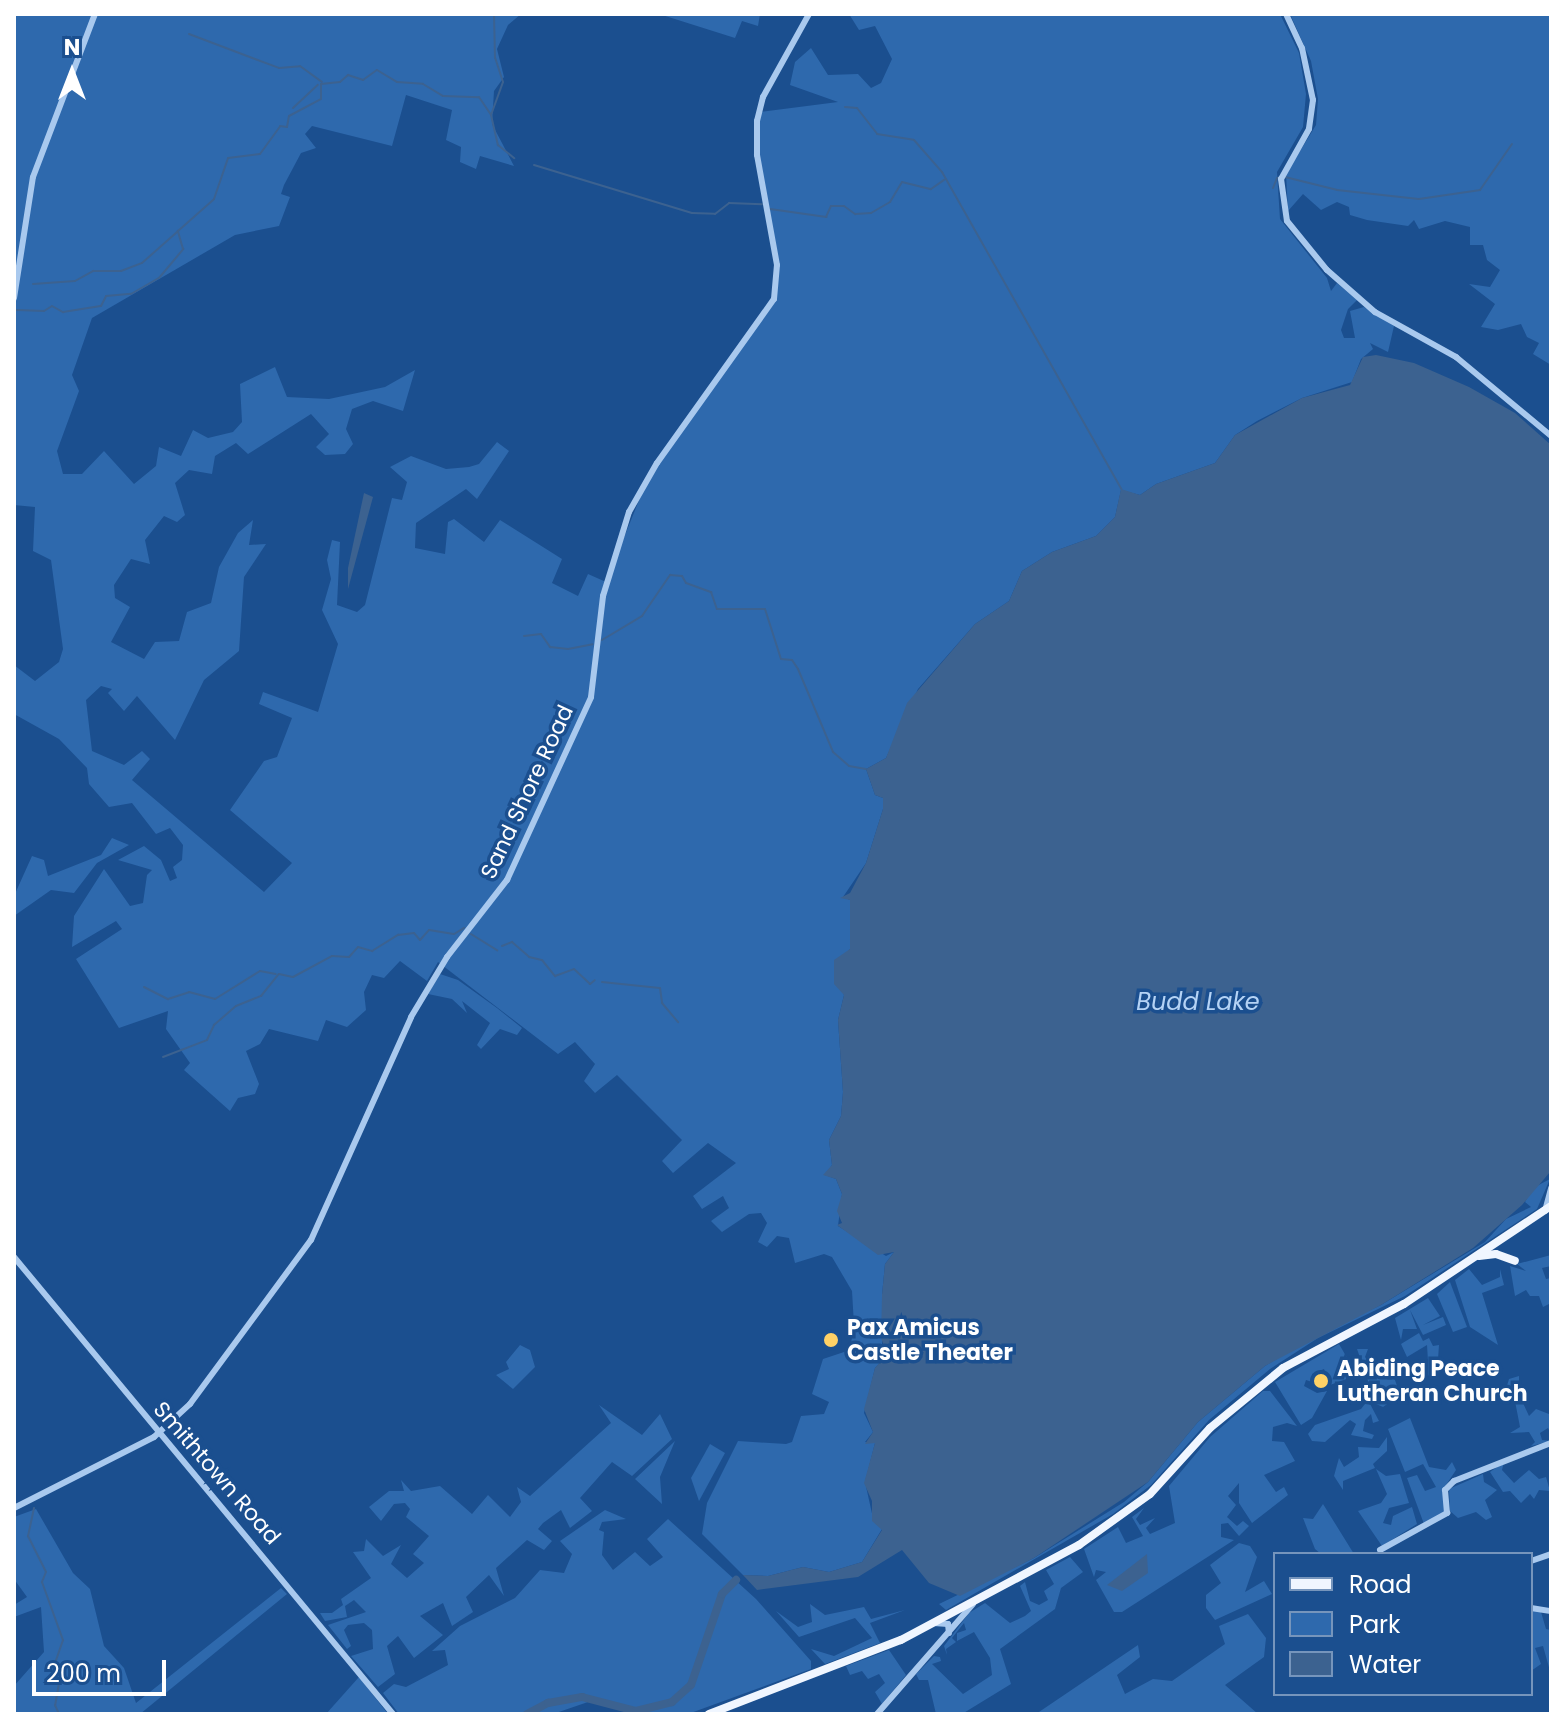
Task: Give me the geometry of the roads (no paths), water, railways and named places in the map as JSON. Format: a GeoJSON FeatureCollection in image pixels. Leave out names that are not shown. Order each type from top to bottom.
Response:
{"type":"FeatureCollection","features":[{"type":"Feature","properties":{"kind":"main road"},"geometry":{"type":"LineString","coordinates":[[709,1714],[934,1623],[1074,1547],[1135,1506],[1217,1422],[1288,1364],[1398,1307],[1548,1208]]}},
{"type":"Feature","properties":{"kind":"main road"},"geometry":{"type":"LineString","coordinates":[[1475,1257],[1495,1254],[1515,1261]]}},
{"type":"Feature","properties":{"kind":"street"},"geometry":{"type":"LineString","coordinates":[[14,298],[33,177],[95,14]]}},
{"type":"Feature","properties":{"kind":"street","name":"Sand Shore Road"},"geometry":{"type":"LineString","coordinates":[[14,1508],[158,1434],[190,1404],[311,1240],[411,1017],[447,957],[496,897],[516,862],[589,704],[606,584],[638,494],[774,299],[778,274],[756,141],[759,109],[809,14]]}},
{"type":"Feature","properties":{"kind":"street"},"geometry":{"type":"LineString","coordinates":[[1286,14],[1302,48],[1313,100],[1307,132],[1281,179],[1287,221],[1327,270],[1375,312],[1456,357],[1551,436]]}},
{"type":"Feature","properties":{"kind":"street"},"geometry":{"type":"LineString","coordinates":[[1548,1208],[1551,1188]]}},
{"type":"Feature","properties":{"kind":"street","name":"Smithtown Road"},"geometry":{"type":"LineString","coordinates":[[14,1257],[393,1714]]}},
{"type":"Feature","properties":{"kind":"street"},"geometry":{"type":"LineString","coordinates":[[1380,1550],[1448,1512],[1445,1490],[1454,1481],[1551,1443]]}},
{"type":"Feature","properties":{"kind":"street"},"geometry":{"type":"LineString","coordinates":[[877,1714],[948,1636],[975,1601]]}},
{"type":"Feature","properties":{"kind":"street"},"geometry":{"type":"LineString","coordinates":[[934,1623],[948,1624],[948,1636]]}},
{"type":"Feature","properties":{"kind":"water","name":"Budd Lake"},"geometry":{"type":"Polygon","coordinates":[[[1376,355],[1414,363],[1469,387],[1515,413],[1551,445],[1550,1172],[1522,1205],[1473,1248],[1381,1305],[1265,1366],[1198,1422],[1148,1482],[1034,1558],[960,1596],[929,1583],[902,1550],[858,1577],[757,1590],[743,1575],[768,1576],[803,1567],[829,1572],[862,1562],[882,1530],[872,1521],[872,1501],[864,1483],[875,1443],[865,1444],[873,1432],[864,1409],[875,1368],[887,1354],[881,1338],[882,1295],[885,1264],[894,1252],[878,1255],[837,1225],[842,1223],[837,1211],[842,1194],[836,1179],[823,1175],[832,1165],[829,1140],[841,1116],[843,1092],[838,1020],[844,995],[834,984],[834,960],[850,949],[850,900],[840,898],[850,893],[866,863],[883,809],[883,798],[875,795],[866,769],[886,758],[907,703],[975,624],[1009,601],[1022,571],[1052,552],[1096,536],[1115,517],[1121,489],[1140,495],[1156,484],[1215,463],[1235,435],[1302,398],[1350,385],[1363,357],[1376,355]]]}},
{"type":"Feature","properties":{"kind":"water"},"geometry":{"type":"Polygon","coordinates":[[[364,493],[373,497],[348,589],[348,568],[364,493]]]}},
{"type":"Feature","properties":{"kind":"water"},"geometry":{"type":"Polygon","coordinates":[[[1147,1554],[1148,1573],[1122,1591],[1107,1585],[1147,1554]]]}},
{"type":"Feature","properties":{"kind":"waterway"},"geometry":{"type":"LineString","coordinates":[[491,115],[503,82],[495,58],[494,14]]}},
{"type":"Feature","properties":{"kind":"waterway"},"geometry":{"type":"LineString","coordinates":[[189,34],[279,68],[300,66],[322,82]]}},
{"type":"Feature","properties":{"kind":"waterway"},"geometry":{"type":"LineString","coordinates":[[17,310],[44,311],[52,306],[63,312],[101,306],[106,296],[131,294],[159,278],[183,249],[178,231],[214,199],[228,158],[260,154],[280,126],[287,127],[289,116],[321,99],[321,84],[340,82],[348,75],[363,80],[377,70],[397,82],[423,84],[443,96],[479,97],[491,115],[498,145],[514,158]]}},
{"type":"Feature","properties":{"kind":"waterway"},"geometry":{"type":"LineString","coordinates":[[293,108],[318,85]]}},
{"type":"Feature","properties":{"kind":"waterway"},"geometry":{"type":"LineString","coordinates":[[845,107],[857,108],[877,134],[914,140],[942,172],[1121,489]]}},
{"type":"Feature","properties":{"kind":"waterway"},"geometry":{"type":"LineString","coordinates":[[1285,177],[1337,190],[1419,199],[1480,190],[1512,144]]}},
{"type":"Feature","properties":{"kind":"waterway"},"geometry":{"type":"LineString","coordinates":[[534,165],[692,213],[715,214],[729,203],[762,204]]}},
{"type":"Feature","properties":{"kind":"waterway"},"geometry":{"type":"LineString","coordinates":[[1273,188],[1277,178]]}},
{"type":"Feature","properties":{"kind":"waterway"},"geometry":{"type":"LineString","coordinates":[[770,209],[826,217],[831,206],[844,206],[855,214],[871,213],[890,202],[902,182],[931,189],[944,180]]}},
{"type":"Feature","properties":{"kind":"waterway"},"geometry":{"type":"LineString","coordinates":[[33,284],[75,281],[93,271],[121,271],[142,263],[178,231]]}},
{"type":"Feature","properties":{"kind":"waterway"},"geometry":{"type":"LineString","coordinates":[[602,640],[642,616],[670,575],[682,576],[686,583],[711,592],[717,609],[765,609],[781,659],[792,660],[798,669],[833,752],[849,766],[866,769]]}},
{"type":"Feature","properties":{"kind":"waterway"},"geometry":{"type":"LineString","coordinates":[[524,636],[541,634],[550,647],[568,649],[593,644]]}},
{"type":"Feature","properties":{"kind":"waterway"},"geometry":{"type":"LineString","coordinates":[[163,1057],[207,1040],[214,1025],[236,1006],[261,996],[279,974],[293,977],[332,956],[349,957],[358,947],[372,951],[398,935],[414,933],[420,940],[429,930],[454,934],[464,928]]}},
{"type":"Feature","properties":{"kind":"waterway"},"geometry":{"type":"LineString","coordinates":[[471,934],[497,950]]}},
{"type":"Feature","properties":{"kind":"waterway"},"geometry":{"type":"LineString","coordinates":[[502,946],[512,942],[529,957],[542,960],[555,976],[574,969],[590,984],[595,980]]}},
{"type":"Feature","properties":{"kind":"waterway"},"geometry":{"type":"LineString","coordinates":[[144,987],[168,999],[189,992],[215,999],[260,971],[276,974]]}},
{"type":"Feature","properties":{"kind":"waterway"},"geometry":{"type":"LineString","coordinates":[[602,982],[660,988],[662,1003],[678,1022]]}},
{"type":"Feature","properties":{"kind":"waterway"},"geometry":{"type":"LineString","coordinates":[[34,1508],[28,1536],[46,1572],[42,1582],[63,1640],[55,1663],[61,1672],[55,1705],[59,1714]]}},
{"type":"Feature","properties":{"kind":"waterway"},"geometry":{"type":"LineString","coordinates":[[527,1714],[548,1703],[582,1697],[636,1711],[672,1702],[691,1685],[722,1594],[736,1580]]}},
{"type":"Feature","properties":{"kind":"place","name":"Pax Amicus Castle Theater"},"geometry":{"type":"Point","coordinates":[831,1340]}},
{"type":"Feature","properties":{"kind":"place","name":"Abiding Peace Lutheran Church"},"geometry":{"type":"Point","coordinates":[1321,1381]}}]}
